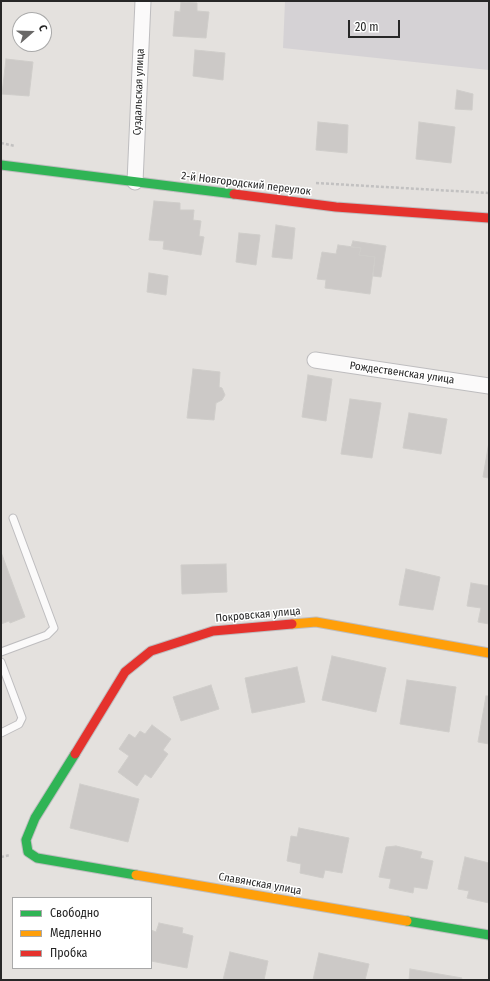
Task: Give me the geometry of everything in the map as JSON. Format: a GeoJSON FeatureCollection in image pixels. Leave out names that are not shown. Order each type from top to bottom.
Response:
{"type":"FeatureCollection","features":[{"type":"Feature","properties":{"kind":"street","name":"Суздальская улица"},"geometry":{"type":"LineString","coordinates":[[135,182],[143,1]]}},
{"type":"Feature","properties":{"kind":"street","name":"2-й Новгородский переулок"},"geometry":{"type":"LineString","coordinates":[[1,166],[336,207],[489,218]]}},
{"type":"Feature","properties":{"kind":"street","name":"Рождественская улица"},"geometry":{"type":"LineString","coordinates":[[315,360],[489,386]]}},
{"type":"Feature","properties":{"kind":"street","name":"Покровская улица"},"geometry":{"type":"LineString","coordinates":[[28,852],[26,840],[35,818],[125,672],[151,651],[213,631],[316,622],[489,653]]}},
{"type":"Feature","properties":{"kind":"street","name":"Славянская улица"},"geometry":{"type":"LineString","coordinates":[[28,852],[37,858],[489,935]]}},
{"type":"Feature","properties":{"kind":"lane"},"geometry":{"type":"LineString","coordinates":[[1,652],[47,635],[54,628],[13,518]]}},
{"type":"Feature","properties":{"kind":"lane"},"geometry":{"type":"LineString","coordinates":[[1,662],[22,718],[19,724],[1,733]]}},
{"type":"Feature","properties":{"kind":"path"},"geometry":{"type":"LineString","coordinates":[[1,143],[16,146]]}},
{"type":"Feature","properties":{"kind":"path"},"geometry":{"type":"LineString","coordinates":[[309,183],[489,193]]}},
{"type":"Feature","properties":{"kind":"shaded area"},"geometry":{"type":"Polygon","coordinates":[[[285,1],[489,1],[489,70],[283,48],[285,1]]]}},
{"type":"Feature","properties":{"kind":"building"},"geometry":{"type":"Polygon","coordinates":[[[181,2],[197,3],[197,11],[209,12],[206,38],[173,36],[175,11],[180,12],[181,2]]]}},
{"type":"Feature","properties":{"kind":"building"},"geometry":{"type":"Polygon","coordinates":[[[195,50],[225,53],[223,80],[193,76],[195,50]]]}},
{"type":"Feature","properties":{"kind":"building"},"geometry":{"type":"Polygon","coordinates":[[[6,59],[33,62],[29,96],[2,94],[6,59]]]}},
{"type":"Feature","properties":{"kind":"building"},"geometry":{"type":"Polygon","coordinates":[[[457,90],[473,94],[472,110],[455,109],[457,90]]]}},
{"type":"Feature","properties":{"kind":"building"},"geometry":{"type":"Polygon","coordinates":[[[318,122],[348,125],[347,153],[316,150],[318,122]]]}},
{"type":"Feature","properties":{"kind":"building"},"geometry":{"type":"Polygon","coordinates":[[[419,122],[455,127],[451,163],[416,159],[419,122]]]}},
{"type":"Feature","properties":{"kind":"building"},"geometry":{"type":"Polygon","coordinates":[[[154,201],[180,203],[180,210],[194,210],[193,220],[201,221],[199,236],[204,237],[201,255],[163,249],[164,241],[149,240],[154,201]]]}},
{"type":"Feature","properties":{"kind":"building"},"geometry":{"type":"Polygon","coordinates":[[[276,225],[295,228],[292,259],[272,257],[276,225]]]}},
{"type":"Feature","properties":{"kind":"building"},"geometry":{"type":"Polygon","coordinates":[[[239,233],[260,235],[256,265],[236,262],[239,233]]]}},
{"type":"Feature","properties":{"kind":"building"},"geometry":{"type":"Polygon","coordinates":[[[353,241],[386,246],[381,277],[373,276],[375,257],[359,255],[361,248],[351,247],[353,241]]]}},
{"type":"Feature","properties":{"kind":"building"},"geometry":{"type":"Polygon","coordinates":[[[338,245],[361,248],[359,255],[375,257],[370,294],[325,288],[326,280],[317,279],[322,252],[336,254],[338,245]]]}},
{"type":"Feature","properties":{"kind":"building"},"geometry":{"type":"Polygon","coordinates":[[[149,273],[168,276],[166,295],[147,292],[149,273]]]}},
{"type":"Feature","properties":{"kind":"building"},"geometry":{"type":"Polygon","coordinates":[[[193,369],[220,372],[219,387],[222,388],[225,395],[222,400],[216,403],[214,420],[187,418],[193,369]]]}},
{"type":"Feature","properties":{"kind":"building"},"geometry":{"type":"Polygon","coordinates":[[[308,375],[332,379],[326,421],[302,417],[308,375]]]}},
{"type":"Feature","properties":{"kind":"building"},"geometry":{"type":"Polygon","coordinates":[[[350,399],[381,403],[372,458],[341,454],[350,399]]]}},
{"type":"Feature","properties":{"kind":"building"},"geometry":{"type":"Polygon","coordinates":[[[409,413],[447,419],[441,454],[403,448],[409,413]]]}},
{"type":"Feature","properties":{"kind":"building"},"geometry":{"type":"Polygon","coordinates":[[[489,442],[489,478],[483,477],[489,442]]]}},
{"type":"Feature","properties":{"kind":"building"},"geometry":{"type":"Polygon","coordinates":[[[1,552],[25,617],[10,623],[9,621],[1,624],[1,552]]]}},
{"type":"Feature","properties":{"kind":"building"},"geometry":{"type":"Polygon","coordinates":[[[226,564],[227,592],[182,594],[181,565],[226,564]]]}},
{"type":"Feature","properties":{"kind":"building"},"geometry":{"type":"Polygon","coordinates":[[[406,569],[440,577],[433,610],[399,605],[406,569]]]}},
{"type":"Feature","properties":{"kind":"building"},"geometry":{"type":"Polygon","coordinates":[[[471,583],[489,586],[489,624],[478,622],[481,608],[467,606],[471,583]]]}},
{"type":"Feature","properties":{"kind":"building"},"geometry":{"type":"Polygon","coordinates":[[[332,656],[386,668],[376,712],[322,700],[332,656]]]}},
{"type":"Feature","properties":{"kind":"building"},"geometry":{"type":"Polygon","coordinates":[[[297,667],[305,702],[252,713],[245,678],[297,667]]]}},
{"type":"Feature","properties":{"kind":"building"},"geometry":{"type":"Polygon","coordinates":[[[407,680],[456,687],[449,732],[400,724],[407,680]]]}},
{"type":"Feature","properties":{"kind":"building"},"geometry":{"type":"Polygon","coordinates":[[[211,685],[219,709],[181,721],[173,697],[211,685]]]}},
{"type":"Feature","properties":{"kind":"building"},"geometry":{"type":"Polygon","coordinates":[[[486,696],[489,696],[489,744],[478,742],[486,696]]]}},
{"type":"Feature","properties":{"kind":"building"},"geometry":{"type":"Polygon","coordinates":[[[152,725],[171,739],[163,750],[168,754],[151,778],[145,774],[137,786],[118,772],[129,756],[119,749],[129,734],[135,738],[140,731],[145,734],[152,725]]]}},
{"type":"Feature","properties":{"kind":"building"},"geometry":{"type":"Polygon","coordinates":[[[80,784],[139,799],[128,842],[70,828],[80,784]]]}},
{"type":"Feature","properties":{"kind":"building"},"geometry":{"type":"Polygon","coordinates":[[[299,828],[349,838],[342,873],[325,870],[323,878],[300,873],[301,864],[287,861],[291,836],[297,837],[299,828]]]}},
{"type":"Feature","properties":{"kind":"building"},"geometry":{"type":"Polygon","coordinates":[[[396,846],[422,852],[420,858],[433,861],[427,889],[414,887],[413,893],[389,888],[391,879],[379,877],[386,847],[396,846]]]}},
{"type":"Feature","properties":{"kind":"building"},"geometry":{"type":"Polygon","coordinates":[[[465,857],[489,863],[489,903],[467,898],[469,891],[458,889],[465,857]]]}},
{"type":"Feature","properties":{"kind":"building"},"geometry":{"type":"Polygon","coordinates":[[[159,923],[183,928],[182,933],[193,936],[187,968],[152,961],[152,930],[156,932],[159,923]]]}},
{"type":"Feature","properties":{"kind":"building"},"geometry":{"type":"Polygon","coordinates":[[[230,952],[268,961],[264,980],[223,980],[230,952]]]}},
{"type":"Feature","properties":{"kind":"building"},"geometry":{"type":"Polygon","coordinates":[[[319,953],[369,964],[365,980],[313,980],[319,953]]]}},
{"type":"Feature","properties":{"kind":"building"},"geometry":{"type":"Polygon","coordinates":[[[410,969],[462,978],[461,980],[409,980],[410,969]]]}},
{"type":"Feature","properties":{"kind":"traffic: fast"},"geometry":{"type":"LineString","coordinates":[[1,165],[234,194]]}},
{"type":"Feature","properties":{"kind":"traffic: fast"},"geometry":{"type":"LineString","coordinates":[[75,754],[35,818],[26,840],[28,852],[37,858],[136,875]]}},
{"type":"Feature","properties":{"kind":"traffic: fast"},"geometry":{"type":"LineString","coordinates":[[407,921],[489,935]]}},
{"type":"Feature","properties":{"kind":"traffic: slow"},"geometry":{"type":"LineString","coordinates":[[292,624],[316,622],[489,653]]}},
{"type":"Feature","properties":{"kind":"traffic: slow"},"geometry":{"type":"LineString","coordinates":[[136,875],[407,921]]}},
{"type":"Feature","properties":{"kind":"traffic: jam"},"geometry":{"type":"LineString","coordinates":[[234,194],[336,207],[489,218]]}},
{"type":"Feature","properties":{"kind":"traffic: jam"},"geometry":{"type":"LineString","coordinates":[[75,754],[125,672],[151,651],[213,631],[292,624]]}}]}
